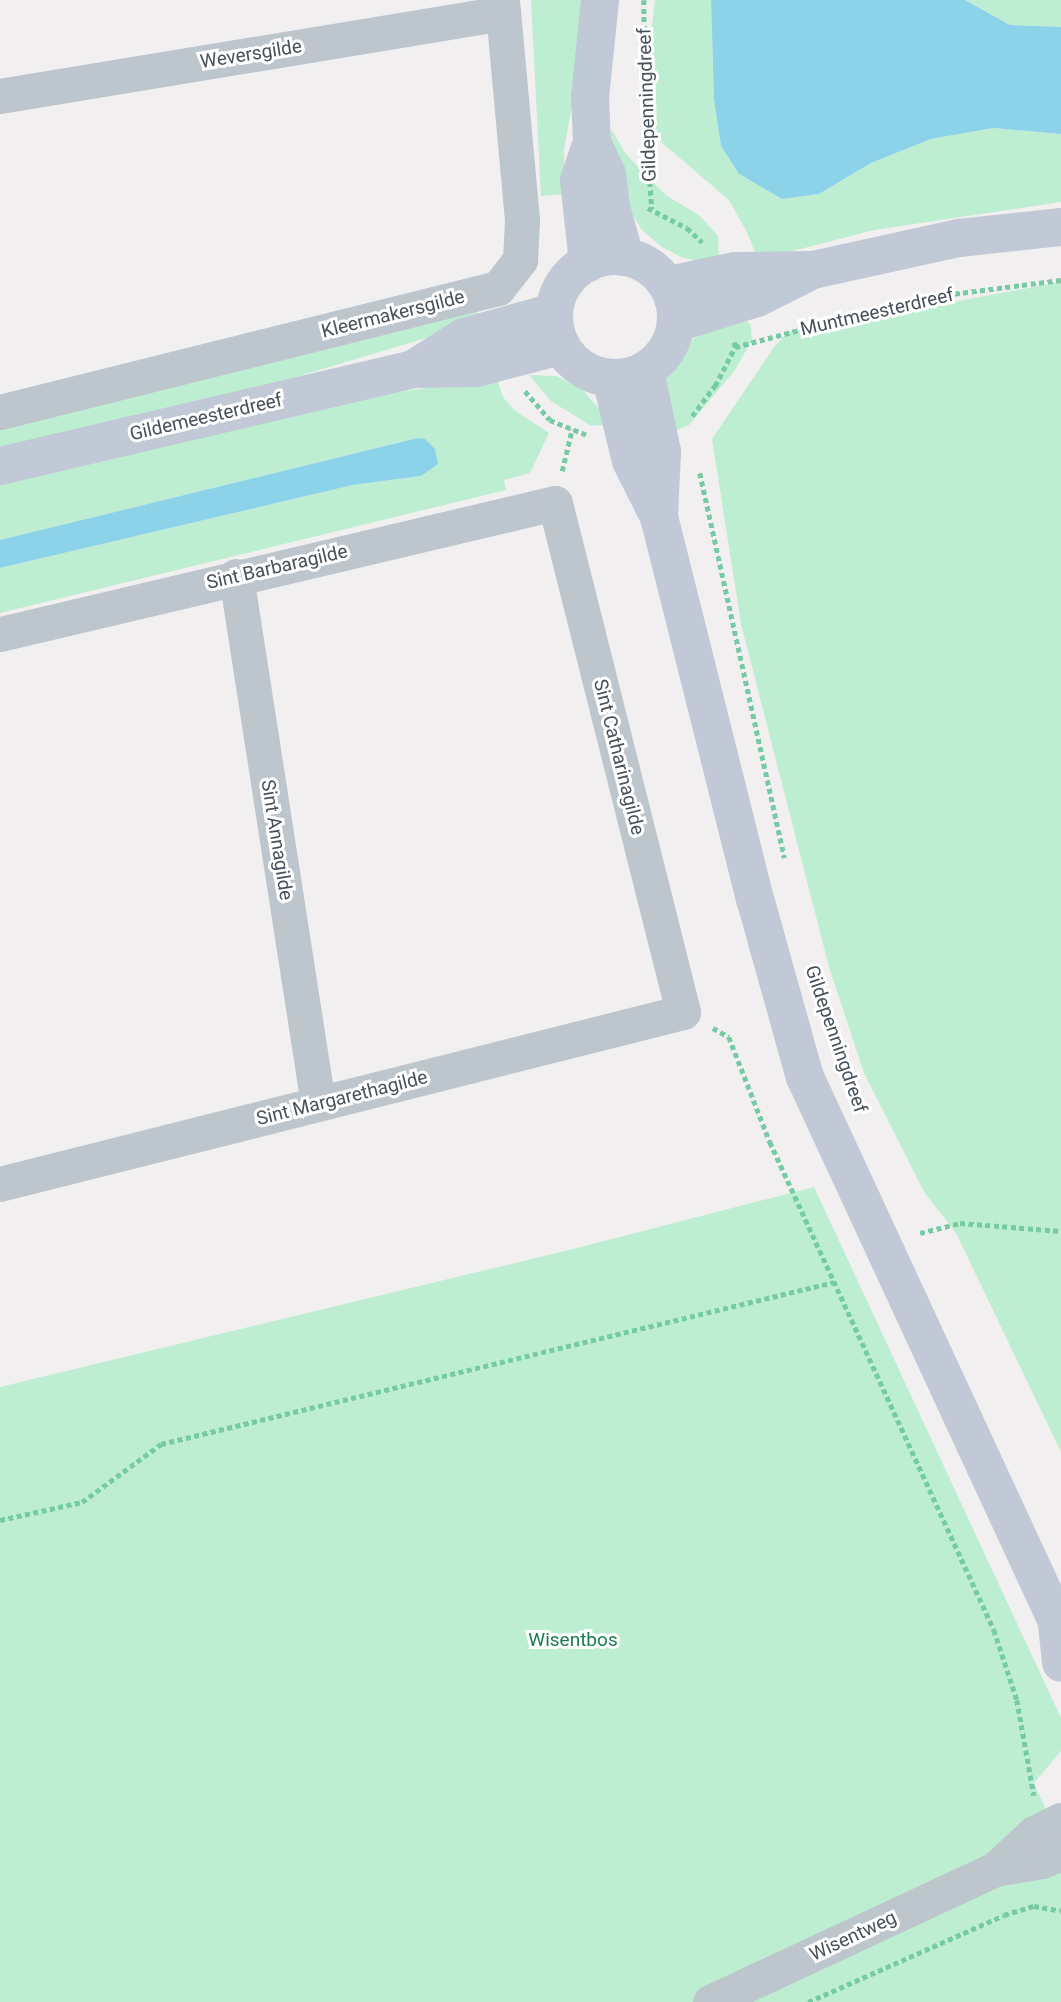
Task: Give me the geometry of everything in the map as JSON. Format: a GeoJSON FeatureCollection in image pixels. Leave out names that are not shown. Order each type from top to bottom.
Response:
{"type":"FeatureCollection","features":[{"type":"Feature","properties":{"kind":"main road"},"geometry":{"type":"LineString","coordinates":[[600,0],[590,97],[592,142],[579,180],[607,260]]}},
{"type":"Feature","properties":{"kind":"main road"},"geometry":{"type":"LineString","coordinates":[[668,285],[735,271],[813,270],[959,238],[1061,227]]}},
{"type":"Feature","properties":{"kind":"main road"},"geometry":{"type":"LineString","coordinates":[[607,260],[649,267],[668,285],[675,303],[676,323],[670,346],[655,364],[628,374],[582,368],[557,329],[565,283],[607,260]]}},
{"type":"Feature","properties":{"kind":"main road"},"geometry":{"type":"LineString","coordinates":[[676,323],[757,298],[813,270]]}},
{"type":"Feature","properties":{"kind":"main road","name":"Gildemeesterdreef"},"geometry":{"type":"LineString","coordinates":[[0,466],[413,369],[476,368],[515,358],[557,329]]}},
{"type":"Feature","properties":{"kind":"main road","name":"Gildemeesterdreef"},"geometry":{"type":"LineString","coordinates":[[413,369],[464,337],[557,329]]}},
{"type":"Feature","properties":{"kind":"main road","name":"Gildepenningdreef"},"geometry":{"type":"LineString","coordinates":[[628,374],[640,432],[662,453],[659,517],[753,889],[805,1077],[1059,1627],[1061,1663]]}},
{"type":"Feature","properties":{"kind":"street","name":"Weversgilde"},"geometry":{"type":"LineString","coordinates":[[0,96],[502,6]]}},
{"type":"Feature","properties":{"kind":"street","name":"Kleermakersgilde"},"geometry":{"type":"LineString","coordinates":[[0,412],[498,288],[520,260],[522,220],[502,6]]}},
{"type":"Feature","properties":{"kind":"street","name":"Sint Barbaragilde"},"geometry":{"type":"LineString","coordinates":[[0,634],[236,576],[555,503]]}},
{"type":"Feature","properties":{"kind":"street","name":"Sint Catharinagilde"},"geometry":{"type":"LineString","coordinates":[[555,503],[684,1012]]}},
{"type":"Feature","properties":{"kind":"street","name":"Sint Annagilde"},"geometry":{"type":"LineString","coordinates":[[236,576],[318,1104]]}},
{"type":"Feature","properties":{"kind":"street","name":"Sint Margarethagilde"},"geometry":{"type":"LineString","coordinates":[[3,1175],[318,1104],[684,1012]]}},
{"type":"Feature","properties":{"kind":"street","name":"Wisentweg"},"geometry":{"type":"LineString","coordinates":[[710,2002],[995,1869],[1042,1861],[1057,1833]]}},
{"type":"Feature","properties":{"kind":"path","name":"Gildepenningdreef"},"geometry":{"type":"LineString","coordinates":[[644,0],[645,114],[652,209]]}},
{"type":"Feature","properties":{"kind":"path","name":"Muntmeesterdreef"},"geometry":{"type":"LineString","coordinates":[[640,432],[688,421],[715,386],[735,346],[922,298],[1061,280]]}},
{"type":"Feature","properties":{"kind":"path"},"geometry":{"type":"LineString","coordinates":[[515,358],[526,395],[550,420],[592,437],[640,432]]}},
{"type":"Feature","properties":{"kind":"path"},"geometry":{"type":"LineString","coordinates":[[555,503],[572,429]]}},
{"type":"Feature","properties":{"kind":"path"},"geometry":{"type":"LineString","coordinates":[[697,461],[787,866]]}},
{"type":"Feature","properties":{"kind":"path"},"geometry":{"type":"LineString","coordinates":[[684,1012],[729,1037],[770,1142],[993,1630],[1017,1700],[1032,1790],[1057,1833]]}},
{"type":"Feature","properties":{"kind":"path"},"geometry":{"type":"LineString","coordinates":[[914,1221],[926,1246]]}},
{"type":"Feature","properties":{"kind":"path"},"geometry":{"type":"LineString","coordinates":[[920,1234],[960,1223],[1061,1231]]}},
{"type":"Feature","properties":{"kind":"path"},"geometry":{"type":"LineString","coordinates":[[0,1520],[82,1502],[161,1444],[834,1282]]}},
{"type":"Feature","properties":{"kind":"path"},"geometry":{"type":"LineString","coordinates":[[808,2002],[1004,1915],[1034,1906],[1061,1911]]}},
{"type":"Feature","properties":{"kind":"green space"},"geometry":{"type":"Polygon","coordinates":[[[531,0],[586,0],[576,84],[564,149],[564,194],[541,196],[531,0]]]}},
{"type":"Feature","properties":{"kind":"green space"},"geometry":{"type":"Polygon","coordinates":[[[655,0],[711,0],[714,100],[721,146],[739,174],[782,199],[819,194],[871,163],[931,139],[993,128],[1061,134],[1061,202],[874,230],[758,260],[747,232],[729,200],[662,143],[649,125],[643,103],[655,0]]]}},
{"type":"Feature","properties":{"kind":"green space"},"geometry":{"type":"Polygon","coordinates":[[[965,0],[1061,0],[1061,27],[1010,25],[965,0]]]}},
{"type":"Feature","properties":{"kind":"green space"},"geometry":{"type":"Polygon","coordinates":[[[611,129],[626,154],[667,196],[700,216],[718,236],[719,261],[703,262],[683,258],[662,247],[642,230],[619,194],[609,148],[611,129]]]}},
{"type":"Feature","properties":{"kind":"green space"},"geometry":{"type":"Polygon","coordinates":[[[1061,282],[1061,1452],[956,1233],[924,1192],[864,1073],[829,967],[741,624],[712,439],[774,347],[788,332],[1061,282]]]}},
{"type":"Feature","properties":{"kind":"green space"},"geometry":{"type":"Polygon","coordinates":[[[475,305],[480,322],[289,379],[0,449],[0,428],[475,305]]]}},
{"type":"Feature","properties":{"kind":"green space"},"geometry":{"type":"Polygon","coordinates":[[[744,317],[751,326],[752,340],[735,370],[689,425],[672,432],[660,383],[677,355],[713,320],[744,317]]]}},
{"type":"Feature","properties":{"kind":"green space"},"geometry":{"type":"Polygon","coordinates":[[[529,375],[556,376],[583,390],[612,424],[591,426],[551,401],[529,375]]]}},
{"type":"Feature","properties":{"kind":"green space"},"geometry":{"type":"Polygon","coordinates":[[[496,377],[503,397],[514,410],[549,433],[530,473],[504,480],[506,490],[0,613],[0,568],[353,485],[421,476],[418,438],[0,540],[0,483],[327,403],[496,377]]]}},
{"type":"Feature","properties":{"kind":"green space","name":"Wisentbos"},"geometry":{"type":"Polygon","coordinates":[[[814,1187],[1061,1718],[1061,1751],[1034,1783],[1061,1843],[1061,2002],[0,2002],[0,1387],[573,1249],[814,1187]]]}},
{"type":"Feature","properties":{"kind":"water"},"geometry":{"type":"Polygon","coordinates":[[[711,0],[965,0],[1010,25],[1061,27],[1061,134],[993,128],[931,139],[871,163],[819,194],[782,199],[739,174],[721,146],[714,100],[711,0]]]}},
{"type":"Feature","properties":{"kind":"water"},"geometry":{"type":"Polygon","coordinates":[[[418,438],[425,439],[435,449],[438,464],[421,476],[353,485],[0,568],[0,540],[418,438]]]}}]}
